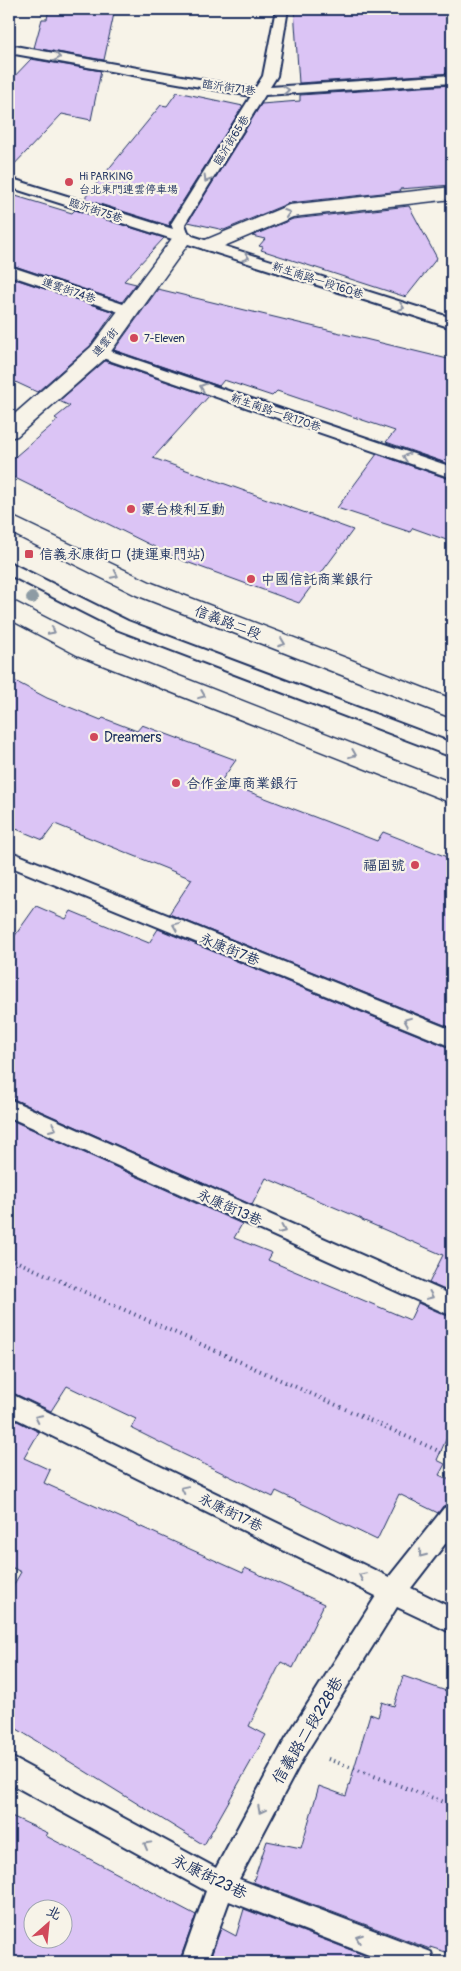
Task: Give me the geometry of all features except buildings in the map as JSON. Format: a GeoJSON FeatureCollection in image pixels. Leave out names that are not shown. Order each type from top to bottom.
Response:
{"type":"FeatureCollection","features":[{"type":"Feature","properties":{"kind":"main road"},"geometry":{"type":"LineString","coordinates":[[210,245],[289,211],[452,193]]}},
{"type":"Feature","properties":{"kind":"main road","name":"連雲街"},"geometry":{"type":"LineString","coordinates":[[9,431],[99,352],[183,237]]}},
{"type":"Feature","properties":{"kind":"main road","name":"信義路二段"},"geometry":{"type":"LineString","coordinates":[[9,523],[144,589],[452,709]]}},
{"type":"Feature","properties":{"kind":"main road"},"geometry":{"type":"LineString","coordinates":[[9,609],[86,649],[452,793]]}},
{"type":"Feature","properties":{"kind":"lane","name":"臨沂街65巷"},"geometry":{"type":"LineString","coordinates":[[183,237],[178,224],[270,76],[282,9]]}},
{"type":"Feature","properties":{"kind":"lane","name":"臨沂街71巷"},"geometry":{"type":"LineString","coordinates":[[9,49],[249,92],[452,79]]}},
{"type":"Feature","properties":{"kind":"lane","name":"臨沂街75巷"},"geometry":{"type":"LineString","coordinates":[[9,182],[183,237]]}},
{"type":"Feature","properties":{"kind":"lane","name":"新生南路一段160巷"},"geometry":{"type":"LineString","coordinates":[[183,237],[452,323]]}},
{"type":"Feature","properties":{"kind":"lane","name":"連雲街74巷"},"geometry":{"type":"LineString","coordinates":[[9,270],[130,311]]}},
{"type":"Feature","properties":{"kind":"lane","name":"新生南路一段170巷"},"geometry":{"type":"LineString","coordinates":[[99,352],[452,473]]}},
{"type":"Feature","properties":{"kind":"lane"},"geometry":{"type":"LineString","coordinates":[[9,568],[122,625],[452,750]]}},
{"type":"Feature","properties":{"kind":"lane","name":"永康街7巷"},"geometry":{"type":"LineString","coordinates":[[9,858],[452,1039]]}},
{"type":"Feature","properties":{"kind":"lane","name":"永康街13巷"},"geometry":{"type":"LineString","coordinates":[[9,1108],[452,1306]]}},
{"type":"Feature","properties":{"kind":"lane","name":"永康街17巷"},"geometry":{"type":"LineString","coordinates":[[9,1404],[393,1591],[452,1622]]}},
{"type":"Feature","properties":{"kind":"lane","name":"信義路二段228巷"},"geometry":{"type":"LineString","coordinates":[[194,1962],[222,1885],[295,1747],[393,1591],[452,1516]]}},
{"type":"Feature","properties":{"kind":"lane","name":"永康街23巷"},"geometry":{"type":"LineString","coordinates":[[9,1769],[222,1885],[421,1962]]}},
{"type":"Feature","properties":{"kind":"path"},"geometry":{"type":"LineString","coordinates":[[9,1258],[452,1457]]}},
{"type":"Feature","properties":{"kind":"path"},"geometry":{"type":"LineString","coordinates":[[295,1747],[452,1805]]}},
{"type":"Feature","properties":{"kind":"place","name":"Hi PARKING 台北東門連雲停車場"},"geometry":{"type":"Point","coordinates":[69,182]}},
{"type":"Feature","properties":{"kind":"place","name":"7-Eleven"},"geometry":{"type":"Point","coordinates":[134,338]}},
{"type":"Feature","properties":{"kind":"place","name":"蒙台梭利互動"},"geometry":{"type":"Point","coordinates":[131,509]}},
{"type":"Feature","properties":{"kind":"place","name":"信義永康街口 (捷運東門站)"},"geometry":{"type":"Point","coordinates":[29,554]}},
{"type":"Feature","properties":{"kind":"place","name":"中國信託商業銀行"},"geometry":{"type":"Point","coordinates":[251,579]}},
{"type":"Feature","properties":{"kind":"place","name":"Dreamers"},"geometry":{"type":"Point","coordinates":[94,737]}},
{"type":"Feature","properties":{"kind":"place","name":"合作金庫商業銀行"},"geometry":{"type":"Point","coordinates":[176,783]}},
{"type":"Feature","properties":{"kind":"place","name":"福固號"},"geometry":{"type":"Point","coordinates":[415,865]}}]}
